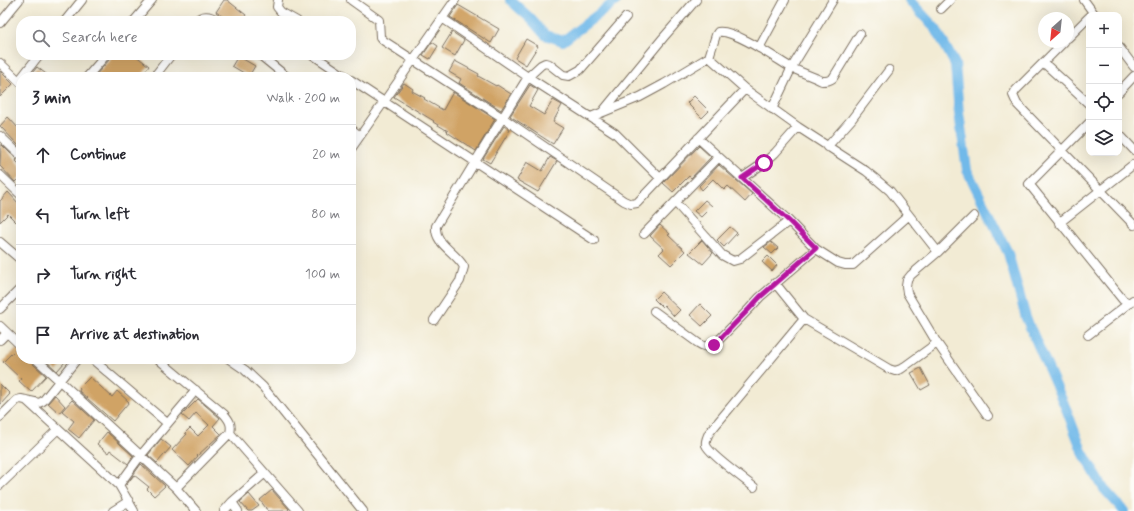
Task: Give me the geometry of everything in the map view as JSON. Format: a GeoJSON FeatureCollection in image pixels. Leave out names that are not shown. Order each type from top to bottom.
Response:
{"type":"FeatureCollection","features":[{"type":"Feature","properties":{"kind":"street"},"geometry":{"type":"LineString","coordinates":[[0,23],[19,0]]}},
{"type":"Feature","properties":{"kind":"street"},"geometry":{"type":"LineString","coordinates":[[69,16],[82,0]]}},
{"type":"Feature","properties":{"kind":"street"},"geometry":{"type":"LineString","coordinates":[[138,16],[152,0]]}},
{"type":"Feature","properties":{"kind":"street"},"geometry":{"type":"LineString","coordinates":[[278,0],[277,7],[281,12],[288,16]]}},
{"type":"Feature","properties":{"kind":"street"},"geometry":{"type":"LineString","coordinates":[[351,0],[379,20],[380,37],[384,41],[502,118],[624,201],[631,204],[637,204],[745,89]]}},
{"type":"Feature","properties":{"kind":"street"},"geometry":{"type":"LineString","coordinates":[[356,142],[455,0]]}},
{"type":"Feature","properties":{"kind":"street"},"geometry":{"type":"LineString","coordinates":[[603,112],[696,0]]}},
{"type":"Feature","properties":{"kind":"street"},"geometry":{"type":"LineString","coordinates":[[758,48],[785,0]]}},
{"type":"Feature","properties":{"kind":"street"},"geometry":{"type":"LineString","coordinates":[[772,108],[792,67],[833,0]]}},
{"type":"Feature","properties":{"kind":"street"},"geometry":{"type":"LineString","coordinates":[[940,9],[950,0]]}},
{"type":"Feature","properties":{"kind":"street"},"geometry":{"type":"LineString","coordinates":[[1084,0],[1090,12]]}},
{"type":"Feature","properties":{"kind":"street"},"geometry":{"type":"LineString","coordinates":[[434,320],[460,281],[464,267],[438,239],[436,226],[474,162],[528,77],[545,63],[554,67],[563,75],[569,76],[574,74],[580,70],[626,17]]}},
{"type":"Feature","properties":{"kind":"street"},"geometry":{"type":"LineString","coordinates":[[442,18],[528,77],[591,117],[620,138],[660,178]]}},
{"type":"Feature","properties":{"kind":"street"},"geometry":{"type":"LineString","coordinates":[[1074,32],[1086,21]]}},
{"type":"Feature","properties":{"kind":"street"},"geometry":{"type":"LineString","coordinates":[[591,117],[640,97],[709,57],[718,32],[729,32],[792,67],[822,81],[830,81],[833,78],[860,34]]}},
{"type":"Feature","properties":{"kind":"street"},"geometry":{"type":"LineString","coordinates":[[1058,48],[1016,90],[1013,95],[1017,104],[1134,225]]}},
{"type":"Feature","properties":{"kind":"street"},"geometry":{"type":"LineString","coordinates":[[1120,48],[1134,67]]}},
{"type":"Feature","properties":{"kind":"street"},"geometry":{"type":"LineString","coordinates":[[709,57],[745,89],[827,147],[866,171],[890,191],[908,216],[938,252]]}},
{"type":"Feature","properties":{"kind":"street"},"geometry":{"type":"LineString","coordinates":[[27,72],[35,60]]}},
{"type":"Feature","properties":{"kind":"street"},"geometry":{"type":"LineString","coordinates":[[92,72],[102,60]]}},
{"type":"Feature","properties":{"kind":"street"},"geometry":{"type":"LineString","coordinates":[[160,72],[168,60]]}},
{"type":"Feature","properties":{"kind":"street"},"geometry":{"type":"LineString","coordinates":[[266,60],[281,72]]}},
{"type":"Feature","properties":{"kind":"street"},"geometry":{"type":"LineString","coordinates":[[320,60],[338,72]]}},
{"type":"Feature","properties":{"kind":"street"},"geometry":{"type":"LineString","coordinates":[[0,63],[16,76]]}},
{"type":"Feature","properties":{"kind":"street"},"geometry":{"type":"LineString","coordinates":[[1044,63],[1086,101]]}},
{"type":"Feature","properties":{"kind":"street"},"geometry":{"type":"LineString","coordinates":[[827,147],[851,120],[889,70]]}},
{"type":"Feature","properties":{"kind":"street"},"geometry":{"type":"LineString","coordinates":[[1122,89],[1134,76]]}},
{"type":"Feature","properties":{"kind":"street"},"geometry":{"type":"LineString","coordinates":[[356,83],[594,240]]}},
{"type":"Feature","properties":{"kind":"street"},"geometry":{"type":"LineString","coordinates":[[1086,126],[1029,184],[1059,223],[1123,300],[1132,301]]}},
{"type":"Feature","properties":{"kind":"street"},"geometry":{"type":"LineString","coordinates":[[742,178],[776,153],[798,127]]}},
{"type":"Feature","properties":{"kind":"street"},"geometry":{"type":"LineString","coordinates":[[356,133],[360,136]]}},
{"type":"Feature","properties":{"kind":"street"},"geometry":{"type":"LineString","coordinates":[[0,136],[16,151]]}},
{"type":"Feature","properties":{"kind":"street"},"geometry":{"type":"LineString","coordinates":[[1122,137],[1134,150]]}},
{"type":"Feature","properties":{"kind":"street"},"geometry":{"type":"LineString","coordinates":[[698,138],[789,221],[816,248],[838,263],[853,265],[908,216]]}},
{"type":"Feature","properties":{"kind":"street"},"geometry":{"type":"LineString","coordinates":[[644,234],[719,157]]}},
{"type":"Feature","properties":{"kind":"street"},"geometry":{"type":"LineString","coordinates":[[1059,223],[1134,164]]}},
{"type":"Feature","properties":{"kind":"street"},"geometry":{"type":"LineString","coordinates":[[0,175],[16,190]]}},
{"type":"Feature","properties":{"kind":"street"},"geometry":{"type":"LineString","coordinates":[[675,202],[722,255],[734,261],[740,260],[789,221]]}},
{"type":"Feature","properties":{"kind":"street"},"geometry":{"type":"LineString","coordinates":[[974,216],[938,252],[911,275],[907,280],[906,286],[907,293],[937,343],[988,416]]}},
{"type":"Feature","properties":{"kind":"street"},"geometry":{"type":"LineString","coordinates":[[0,242],[16,256]]}},
{"type":"Feature","properties":{"kind":"street"},"geometry":{"type":"LineString","coordinates":[[654,311],[698,343],[709,348],[714,345],[775,282],[816,248]]}},
{"type":"Feature","properties":{"kind":"street"},"geometry":{"type":"LineString","coordinates":[[775,282],[804,319],[881,365],[895,371],[901,369],[937,343]]}},
{"type":"Feature","properties":{"kind":"street"},"geometry":{"type":"LineString","coordinates":[[0,309],[16,293]]}},
{"type":"Feature","properties":{"kind":"street"},"geometry":{"type":"LineString","coordinates":[[1088,335],[1132,301]]}},
{"type":"Feature","properties":{"kind":"street"},"geometry":{"type":"LineString","coordinates":[[754,487],[712,453],[706,444],[707,438],[709,433],[804,319]]}},
{"type":"Feature","properties":{"kind":"street"},"geometry":{"type":"LineString","coordinates":[[0,326],[16,342]]}},
{"type":"Feature","properties":{"kind":"street"},"geometry":{"type":"LineString","coordinates":[[0,340],[6,333]]}},
{"type":"Feature","properties":{"kind":"street"},"geometry":{"type":"LineString","coordinates":[[41,364],[176,488],[196,511]]}},
{"type":"Feature","properties":{"kind":"street"},"geometry":{"type":"LineString","coordinates":[[0,417],[17,400],[21,399],[39,403],[43,401],[73,364]]}},
{"type":"Feature","properties":{"kind":"street"},"geometry":{"type":"LineString","coordinates":[[98,364],[167,424]]}},
{"type":"Feature","properties":{"kind":"street"},"geometry":{"type":"LineString","coordinates":[[167,364],[224,414],[230,421],[231,427],[230,433],[176,488]]}},
{"type":"Feature","properties":{"kind":"street"},"geometry":{"type":"LineString","coordinates":[[236,364],[263,387],[363,511]]}},
{"type":"Feature","properties":{"kind":"street"},"geometry":{"type":"LineString","coordinates":[[119,485],[141,455],[196,390]]}},
{"type":"Feature","properties":{"kind":"street"},"geometry":{"type":"LineString","coordinates":[[26,400],[119,485],[134,511]]}},
{"type":"Feature","properties":{"kind":"street"},"geometry":{"type":"LineString","coordinates":[[0,485],[58,429]]}},
{"type":"Feature","properties":{"kind":"street"},"geometry":{"type":"LineString","coordinates":[[230,433],[298,511]]}},
{"type":"Feature","properties":{"kind":"street"},"geometry":{"type":"LineString","coordinates":[[224,511],[265,473]]}},
{"type":"Feature","properties":{"kind":"street"},"geometry":{"type":"LineString","coordinates":[[113,511],[129,501]]}},
{"type":"Feature","properties":{"kind":"street"},"geometry":{"type":"LineString","coordinates":[[232,502],[238,511]]}},
{"type":"Feature","properties":{"kind":"building"},"geometry":{"type":"Polygon","coordinates":[[[224,0],[227,0],[246,15],[222,16],[216,12],[224,0]]]}},
{"type":"Feature","properties":{"kind":"building"},"geometry":{"type":"Polygon","coordinates":[[[458,5],[499,29],[491,43],[450,17],[458,5]]]}},
{"type":"Feature","properties":{"kind":"building"},"geometry":{"type":"Polygon","coordinates":[[[452,32],[464,40],[455,56],[442,48],[452,32]]]}},
{"type":"Feature","properties":{"kind":"building"},"geometry":{"type":"Polygon","coordinates":[[[526,39],[538,46],[526,65],[515,58],[526,39]]]}},
{"type":"Feature","properties":{"kind":"building"},"geometry":{"type":"Polygon","coordinates":[[[432,42],[438,46],[430,59],[423,55],[432,42]]]}},
{"type":"Feature","properties":{"kind":"building"},"geometry":{"type":"Polygon","coordinates":[[[109,60],[141,60],[149,66],[145,72],[98,72],[109,60]]]}},
{"type":"Feature","properties":{"kind":"building"},"geometry":{"type":"Polygon","coordinates":[[[236,60],[245,60],[255,66],[251,72],[242,72],[232,66],[236,60]]]}},
{"type":"Feature","properties":{"kind":"building"},"geometry":{"type":"Polygon","coordinates":[[[455,61],[479,74],[478,76],[511,94],[501,110],[459,83],[461,79],[449,72],[455,61]]]}},
{"type":"Feature","properties":{"kind":"building"},"geometry":{"type":"Polygon","coordinates":[[[37,67],[44,72],[33,72],[37,67]]]}},
{"type":"Feature","properties":{"kind":"building"},"geometry":{"type":"Polygon","coordinates":[[[0,71],[13,84],[0,97],[0,71]]]}},
{"type":"Feature","properties":{"kind":"building"},"geometry":{"type":"Polygon","coordinates":[[[404,83],[413,89],[412,91],[443,110],[453,92],[495,119],[476,151],[433,122],[434,121],[394,97],[404,83]]]}},
{"type":"Feature","properties":{"kind":"building"},"geometry":{"type":"Polygon","coordinates":[[[530,85],[538,90],[529,106],[544,115],[553,100],[562,105],[553,122],[563,128],[553,144],[510,116],[530,85]]]}},
{"type":"Feature","properties":{"kind":"building"},"geometry":{"type":"Polygon","coordinates":[[[694,96],[709,111],[702,118],[687,103],[694,96]]]}},
{"type":"Feature","properties":{"kind":"building"},"geometry":{"type":"Polygon","coordinates":[[[8,117],[16,126],[16,143],[0,126],[8,117]]]}},
{"type":"Feature","properties":{"kind":"building"},"geometry":{"type":"Polygon","coordinates":[[[504,126],[510,130],[490,163],[483,159],[504,126]]]}},
{"type":"Feature","properties":{"kind":"building"},"geometry":{"type":"Polygon","coordinates":[[[1,144],[16,159],[15,182],[0,166],[1,144]]]}},
{"type":"Feature","properties":{"kind":"building"},"geometry":{"type":"Polygon","coordinates":[[[699,146],[711,157],[691,178],[689,176],[673,192],[663,183],[699,146]]]}},
{"type":"Feature","properties":{"kind":"building"},"geometry":{"type":"Polygon","coordinates":[[[550,157],[557,161],[538,192],[517,180],[527,162],[542,171],[550,157]]]}},
{"type":"Feature","properties":{"kind":"building"},"geometry":{"type":"Polygon","coordinates":[[[719,165],[752,194],[745,202],[728,186],[724,190],[713,179],[702,190],[699,186],[719,165]]]}},
{"type":"Feature","properties":{"kind":"building"},"geometry":{"type":"Polygon","coordinates":[[[8,192],[16,201],[16,222],[8,214],[0,222],[0,201],[8,192]]]}},
{"type":"Feature","properties":{"kind":"building"},"geometry":{"type":"Polygon","coordinates":[[[705,200],[712,206],[701,217],[694,211],[705,200]]]}},
{"type":"Feature","properties":{"kind":"building"},"geometry":{"type":"Polygon","coordinates":[[[660,225],[685,251],[671,265],[659,254],[664,249],[650,236],[660,225]]]}},
{"type":"Feature","properties":{"kind":"building"},"geometry":{"type":"Polygon","coordinates":[[[730,227],[737,233],[724,247],[717,240],[730,227]]]}},
{"type":"Feature","properties":{"kind":"building"},"geometry":{"type":"Polygon","coordinates":[[[702,240],[713,253],[703,264],[689,253],[702,240]]]}},
{"type":"Feature","properties":{"kind":"building"},"geometry":{"type":"Polygon","coordinates":[[[771,242],[778,248],[772,254],[764,247],[771,242]]]}},
{"type":"Feature","properties":{"kind":"building"},"geometry":{"type":"Polygon","coordinates":[[[768,256],[777,265],[772,271],[762,262],[768,256]]]}},
{"type":"Feature","properties":{"kind":"building"},"geometry":{"type":"Polygon","coordinates":[[[661,292],[680,310],[674,316],[664,305],[662,307],[654,299],[661,292]]]}},
{"type":"Feature","properties":{"kind":"building"},"geometry":{"type":"Polygon","coordinates":[[[700,304],[712,316],[702,326],[690,315],[700,304]]]}},
{"type":"Feature","properties":{"kind":"building"},"geometry":{"type":"Polygon","coordinates":[[[16,349],[16,364],[33,364],[46,376],[31,392],[19,381],[21,379],[3,362],[16,349]]]}},
{"type":"Feature","properties":{"kind":"building"},"geometry":{"type":"Polygon","coordinates":[[[49,364],[63,364],[57,371],[49,364]]]}},
{"type":"Feature","properties":{"kind":"building"},"geometry":{"type":"Polygon","coordinates":[[[921,368],[930,385],[921,390],[911,373],[921,368]]]}},
{"type":"Feature","properties":{"kind":"building"},"geometry":{"type":"Polygon","coordinates":[[[90,377],[112,397],[117,391],[129,402],[113,421],[79,391],[79,388],[90,377]]]}},
{"type":"Feature","properties":{"kind":"building"},"geometry":{"type":"Polygon","coordinates":[[[0,384],[10,394],[0,405],[0,384]]]}},
{"type":"Feature","properties":{"kind":"building"},"geometry":{"type":"Polygon","coordinates":[[[55,395],[65,406],[59,413],[48,403],[55,395]]]}},
{"type":"Feature","properties":{"kind":"building"},"geometry":{"type":"Polygon","coordinates":[[[198,399],[220,418],[213,426],[221,434],[197,456],[189,466],[172,450],[187,434],[185,433],[190,428],[198,436],[209,425],[196,413],[189,421],[182,415],[198,399]]]}},
{"type":"Feature","properties":{"kind":"building"},"geometry":{"type":"Polygon","coordinates":[[[72,400],[94,420],[79,438],[68,429],[74,421],[62,411],[72,400]]]}},
{"type":"Feature","properties":{"kind":"building"},"geometry":{"type":"Polygon","coordinates":[[[107,432],[133,456],[128,464],[110,450],[108,453],[97,444],[107,432]]]}},
{"type":"Feature","properties":{"kind":"building"},"geometry":{"type":"Polygon","coordinates":[[[161,439],[171,447],[157,463],[148,455],[161,439]]]}},
{"type":"Feature","properties":{"kind":"building"},"geometry":{"type":"Polygon","coordinates":[[[141,464],[165,486],[154,496],[147,489],[149,487],[134,475],[126,485],[141,464]]]}},
{"type":"Feature","properties":{"kind":"building"},"geometry":{"type":"Polygon","coordinates":[[[272,490],[289,509],[287,511],[268,511],[260,500],[272,490]]]}},
{"type":"Feature","properties":{"kind":"building"},"geometry":{"type":"Polygon","coordinates":[[[249,494],[259,506],[252,511],[248,511],[240,502],[249,494]]]}},
{"type":"Feature","properties":{"kind":"waterway"},"geometry":{"type":"LineString","coordinates":[[510,0],[530,18],[545,35],[563,41],[617,0]]}},
{"type":"Feature","properties":{"kind":"waterway"},"geometry":{"type":"LineString","coordinates":[[909,0],[936,29],[955,64],[959,113],[967,170],[1008,253],[1026,318],[1067,411],[1082,451],[1104,489],[1124,511]]}},
{"type":"Feature","properties":{"kind":"route"},"geometry":{"type":"LineString","coordinates":[[714,345],[775,282],[816,248],[742,178],[764,163]]}}]}
